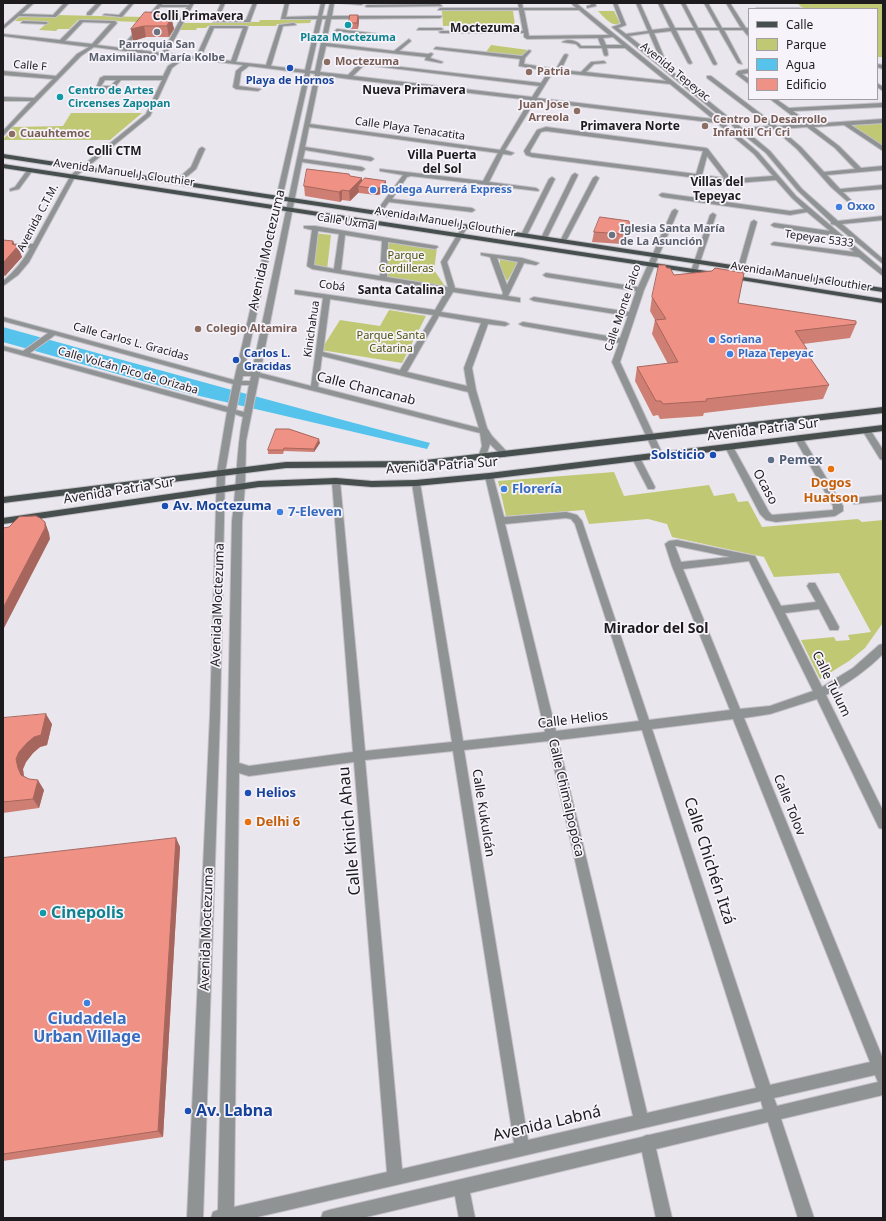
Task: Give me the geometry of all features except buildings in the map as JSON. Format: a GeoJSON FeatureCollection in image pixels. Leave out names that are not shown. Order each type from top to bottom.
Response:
{"type":"FeatureCollection","features":[{"type":"Feature","properties":{"kind":"main road","name":"Avenida Manuel J. Clouthier"},"geometry":{"type":"LineString","coordinates":[[3,156],[883,290]]}},
{"type":"Feature","properties":{"kind":"main road","name":"Avenida Manuel J. Clouthier"},"geometry":{"type":"LineString","coordinates":[[3,166],[289,208],[459,237],[694,271],[883,301]]}},
{"type":"Feature","properties":{"kind":"main road"},"geometry":{"type":"LineString","coordinates":[[579,254],[583,244]]}},
{"type":"Feature","properties":{"kind":"main road"},"geometry":{"type":"LineString","coordinates":[[760,282],[762,272]]}},
{"type":"Feature","properties":{"kind":"main road","name":"Avenida Patria Sur"},"geometry":{"type":"LineString","coordinates":[[3,500],[286,465],[417,464],[883,410]]}},
{"type":"Feature","properties":{"kind":"main road","name":"Avenida Patria Sur"},"geometry":{"type":"LineString","coordinates":[[3,521],[241,486],[336,481],[372,484],[416,483],[489,476],[883,428]]}},
{"type":"Feature","properties":{"kind":"street"},"geometry":{"type":"LineString","coordinates":[[3,28],[32,3]]}},
{"type":"Feature","properties":{"kind":"street"},"geometry":{"type":"LineString","coordinates":[[18,15],[54,16],[68,3]]}},
{"type":"Feature","properties":{"kind":"street"},"geometry":{"type":"LineString","coordinates":[[100,3],[89,14],[120,16],[132,3]]}},
{"type":"Feature","properties":{"kind":"street"},"geometry":{"type":"LineString","coordinates":[[223,3],[215,21],[248,21],[255,3]]}},
{"type":"Feature","properties":{"kind":"street"},"geometry":{"type":"LineString","coordinates":[[287,3],[283,18],[328,21],[364,18],[440,17]]}},
{"type":"Feature","properties":{"kind":"street","name":"Avenida Moctezuma"},"geometry":{"type":"LineString","coordinates":[[195,1218],[208,909],[221,472],[231,409],[323,3]]}},
{"type":"Feature","properties":{"kind":"street"},"geometry":{"type":"LineString","coordinates":[[520,3],[526,37]]}},
{"type":"Feature","properties":{"kind":"street","name":"Avenida Tepeyac"},"geometry":{"type":"LineString","coordinates":[[573,3],[731,130],[756,153],[807,210],[883,274]]}},
{"type":"Feature","properties":{"kind":"street"},"geometry":{"type":"LineString","coordinates":[[584,3],[592,7]]}},
{"type":"Feature","properties":{"kind":"street"},"geometry":{"type":"LineString","coordinates":[[594,20],[624,24],[615,3]]}},
{"type":"Feature","properties":{"kind":"street"},"geometry":{"type":"LineString","coordinates":[[638,3],[662,57],[655,59]]}},
{"type":"Feature","properties":{"kind":"street"},"geometry":{"type":"LineString","coordinates":[[660,3],[690,63]]}},
{"type":"Feature","properties":{"kind":"street"},"geometry":{"type":"LineString","coordinates":[[683,3],[715,64]]}},
{"type":"Feature","properties":{"kind":"street"},"geometry":{"type":"LineString","coordinates":[[706,3],[740,62]]}},
{"type":"Feature","properties":{"kind":"street"},"geometry":{"type":"LineString","coordinates":[[728,3],[747,29]]}},
{"type":"Feature","properties":{"kind":"street"},"geometry":{"type":"LineString","coordinates":[[122,49],[160,4],[191,5],[164,54]]}},
{"type":"Feature","properties":{"kind":"street"},"geometry":{"type":"LineString","coordinates":[[332,4],[361,4]]}},
{"type":"Feature","properties":{"kind":"street"},"geometry":{"type":"LineString","coordinates":[[332,4],[339,9]]}},
{"type":"Feature","properties":{"kind":"street","name":"Avenida Moctezuma"},"geometry":{"type":"LineString","coordinates":[[224,1217],[238,521],[241,486],[242,441],[332,4]]}},
{"type":"Feature","properties":{"kind":"street"},"geometry":{"type":"LineString","coordinates":[[367,6],[440,6],[521,9],[535,11],[547,9],[580,9]]}},
{"type":"Feature","properties":{"kind":"street"},"geometry":{"type":"LineString","coordinates":[[440,6],[441,33],[436,48],[427,59],[441,62]]}},
{"type":"Feature","properties":{"kind":"street"},"geometry":{"type":"LineString","coordinates":[[547,9],[550,14]]}},
{"type":"Feature","properties":{"kind":"street"},"geometry":{"type":"LineString","coordinates":[[151,15],[177,16]]}},
{"type":"Feature","properties":{"kind":"street"},"geometry":{"type":"LineString","coordinates":[[338,15],[356,15]]}},
{"type":"Feature","properties":{"kind":"street"},"geometry":{"type":"LineString","coordinates":[[408,17],[408,23]]}},
{"type":"Feature","properties":{"kind":"street"},"geometry":{"type":"LineString","coordinates":[[360,38],[364,29],[364,18]]}},
{"type":"Feature","properties":{"kind":"street"},"geometry":{"type":"LineString","coordinates":[[3,134],[79,54],[92,46],[115,22],[82,21],[61,42]]}},
{"type":"Feature","properties":{"kind":"street"},"geometry":{"type":"LineString","coordinates":[[311,24],[319,21]]}},
{"type":"Feature","properties":{"kind":"street"},"geometry":{"type":"LineString","coordinates":[[11,22],[46,23],[41,28]]}},
{"type":"Feature","properties":{"kind":"street","name":"Avenida Tepeyac"},"geometry":{"type":"LineString","coordinates":[[609,23],[768,152],[800,190],[883,262]]}},
{"type":"Feature","properties":{"kind":"street"},"geometry":{"type":"LineString","coordinates":[[268,68],[281,25],[303,24]]}},
{"type":"Feature","properties":{"kind":"street"},"geometry":{"type":"LineString","coordinates":[[517,25],[524,25]]}},
{"type":"Feature","properties":{"kind":"street"},"geometry":{"type":"LineString","coordinates":[[441,33],[448,26]]}},
{"type":"Feature","properties":{"kind":"street"},"geometry":{"type":"LineString","coordinates":[[198,59],[212,27],[246,27],[233,63]]}},
{"type":"Feature","properties":{"kind":"street"},"geometry":{"type":"LineString","coordinates":[[337,30],[364,29],[380,35]]}},
{"type":"Feature","properties":{"kind":"street"},"geometry":{"type":"LineString","coordinates":[[419,29],[441,33],[526,37],[562,34],[577,39]]}},
{"type":"Feature","properties":{"kind":"street"},"geometry":{"type":"LineString","coordinates":[[625,36],[673,29],[747,29]]}},
{"type":"Feature","properties":{"kind":"street"},"geometry":{"type":"LineString","coordinates":[[30,38],[35,33]]}},
{"type":"Feature","properties":{"kind":"street"},"geometry":{"type":"LineString","coordinates":[[3,35],[733,123]]}},
{"type":"Feature","properties":{"kind":"street"},"geometry":{"type":"LineString","coordinates":[[552,36],[555,42],[614,36]]}},
{"type":"Feature","properties":{"kind":"street"},"geometry":{"type":"LineString","coordinates":[[600,37],[606,55]]}},
{"type":"Feature","properties":{"kind":"street"},"geometry":{"type":"LineString","coordinates":[[577,39],[580,47],[627,46]]}},
{"type":"Feature","properties":{"kind":"street"},"geometry":{"type":"LineString","coordinates":[[395,52],[409,40]]}},
{"type":"Feature","properties":{"kind":"street"},"geometry":{"type":"LineString","coordinates":[[324,44],[355,45],[429,56]]}},
{"type":"Feature","properties":{"kind":"street"},"geometry":{"type":"LineString","coordinates":[[436,48],[523,58]]}},
{"type":"Feature","properties":{"kind":"street"},"geometry":{"type":"LineString","coordinates":[[632,50],[642,49]]}},
{"type":"Feature","properties":{"kind":"street"},"geometry":{"type":"LineString","coordinates":[[529,51],[523,58],[521,65],[558,71],[672,83]]}},
{"type":"Feature","properties":{"kind":"street"},"geometry":{"type":"LineString","coordinates":[[558,71],[566,55]]}},
{"type":"Feature","properties":{"kind":"street","name":"Avenida C.T.M."},"geometry":{"type":"LineString","coordinates":[[3,284],[21,269],[73,176],[148,115],[170,66],[184,57]]}},
{"type":"Feature","properties":{"kind":"street"},"geometry":{"type":"LineString","coordinates":[[583,73],[593,63],[604,62]]}},
{"type":"Feature","properties":{"kind":"street"},"geometry":{"type":"LineString","coordinates":[[349,77],[361,65],[366,64],[542,85]]}},
{"type":"Feature","properties":{"kind":"street"},"geometry":{"type":"LineString","coordinates":[[247,65],[239,71],[236,88],[258,89]]}},
{"type":"Feature","properties":{"kind":"street"},"geometry":{"type":"LineString","coordinates":[[485,183],[501,151],[552,70]]}},
{"type":"Feature","properties":{"kind":"street"},"geometry":{"type":"LineString","coordinates":[[748,71],[739,72],[748,81]]}},
{"type":"Feature","properties":{"kind":"street","name":"Calle F"},"geometry":{"type":"LineString","coordinates":[[3,73],[56,78]]}},
{"type":"Feature","properties":{"kind":"street"},"geometry":{"type":"LineString","coordinates":[[709,77],[806,155],[838,192],[848,200]]}},
{"type":"Feature","properties":{"kind":"street"},"geometry":{"type":"LineString","coordinates":[[118,78],[113,88],[98,88],[102,79],[118,78],[165,78]]}},
{"type":"Feature","properties":{"kind":"street"},"geometry":{"type":"LineString","coordinates":[[3,99],[35,100]]}},
{"type":"Feature","properties":{"kind":"street"},"geometry":{"type":"LineString","coordinates":[[774,100],[837,147],[859,170]]}},
{"type":"Feature","properties":{"kind":"street"},"geometry":{"type":"LineString","coordinates":[[788,110],[883,105]]}},
{"type":"Feature","properties":{"kind":"street"},"geometry":{"type":"LineString","coordinates":[[731,130],[883,121]]}},
{"type":"Feature","properties":{"kind":"street"},"geometry":{"type":"LineString","coordinates":[[845,123],[882,148]]}},
{"type":"Feature","properties":{"kind":"street","name":"Calle Playa Tenacatita"},"geometry":{"type":"LineString","coordinates":[[307,125],[511,153]]}},
{"type":"Feature","properties":{"kind":"street"},"geometry":{"type":"LineString","coordinates":[[729,180],[706,150],[546,129],[539,131],[527,152],[532,155],[736,181],[777,178]]}},
{"type":"Feature","properties":{"kind":"street"},"geometry":{"type":"LineString","coordinates":[[176,183],[194,168],[202,148]]}},
{"type":"Feature","properties":{"kind":"street"},"geometry":{"type":"LineString","coordinates":[[302,148],[371,159]]}},
{"type":"Feature","properties":{"kind":"street"},"geometry":{"type":"LineString","coordinates":[[699,176],[706,150]]}},
{"type":"Feature","properties":{"kind":"street"},"geometry":{"type":"LineString","coordinates":[[299,160],[362,169]]}},
{"type":"Feature","properties":{"kind":"street"},"geometry":{"type":"LineString","coordinates":[[822,174],[883,168]]}},
{"type":"Feature","properties":{"kind":"street"},"geometry":{"type":"LineString","coordinates":[[12,190],[17,188],[30,170]]}},
{"type":"Feature","properties":{"kind":"street"},"geometry":{"type":"LineString","coordinates":[[382,170],[536,190]]}},
{"type":"Feature","properties":{"kind":"street"},"geometry":{"type":"LineString","coordinates":[[296,174],[304,175]]}},
{"type":"Feature","properties":{"kind":"street"},"geometry":{"type":"LineString","coordinates":[[378,213],[405,176],[409,174]]}},
{"type":"Feature","properties":{"kind":"street"},"geometry":{"type":"LineString","coordinates":[[544,238],[576,175]]}},
{"type":"Feature","properties":{"kind":"street"},"geometry":{"type":"LineString","coordinates":[[524,235],[552,178]]}},
{"type":"Feature","properties":{"kind":"street"},"geometry":{"type":"LineString","coordinates":[[563,241],[596,178]]}},
{"type":"Feature","properties":{"kind":"street"},"geometry":{"type":"LineString","coordinates":[[838,192],[883,187]]}},
{"type":"Feature","properties":{"kind":"street"},"geometry":{"type":"LineString","coordinates":[[662,195],[790,213],[807,210]]}},
{"type":"Feature","properties":{"kind":"street"},"geometry":{"type":"LineString","coordinates":[[388,200],[472,210]]}},
{"type":"Feature","properties":{"kind":"street","name":"Calle Monte Falco"},"geometry":{"type":"LineString","coordinates":[[659,455],[616,362],[640,290],[654,255],[675,211]]}},
{"type":"Feature","properties":{"kind":"street"},"geometry":{"type":"LineString","coordinates":[[694,271],[713,215]]}},
{"type":"Feature","properties":{"kind":"street"},"geometry":{"type":"LineString","coordinates":[[824,224],[883,218]]}},
{"type":"Feature","properties":{"kind":"street"},"geometry":{"type":"LineString","coordinates":[[738,278],[754,222]]}},
{"type":"Feature","properties":{"kind":"street"},"geometry":{"type":"LineString","coordinates":[[774,225],[835,234]]}},
{"type":"Feature","properties":{"kind":"street"},"geometry":{"type":"LineString","coordinates":[[402,374],[452,287],[444,262],[465,226]]}},
{"type":"Feature","properties":{"kind":"street","name":"Calle Uxmal"},"geometry":{"type":"LineString","coordinates":[[306,227],[435,247]]}},
{"type":"Feature","properties":{"kind":"street"},"geometry":{"type":"LineString","coordinates":[[315,228],[310,266],[450,290],[505,296],[517,300]]}},
{"type":"Feature","properties":{"kind":"street"},"geometry":{"type":"LineString","coordinates":[[337,271],[342,232]]}},
{"type":"Feature","properties":{"kind":"street"},"geometry":{"type":"LineString","coordinates":[[383,279],[385,239]]}},
{"type":"Feature","properties":{"kind":"street","name":"Tepeyac 5333"},"geometry":{"type":"LineString","coordinates":[[774,244],[861,256]]}},
{"type":"Feature","properties":{"kind":"street"},"geometry":{"type":"LineString","coordinates":[[3,246],[35,246]]}},
{"type":"Feature","properties":{"kind":"street"},"geometry":{"type":"LineString","coordinates":[[872,253],[883,252]]}},
{"type":"Feature","properties":{"kind":"street"},"geometry":{"type":"LineString","coordinates":[[483,254],[536,263]]}},
{"type":"Feature","properties":{"kind":"street"},"geometry":{"type":"LineString","coordinates":[[493,256],[505,296]]}},
{"type":"Feature","properties":{"kind":"street"},"geometry":{"type":"LineString","coordinates":[[505,296],[522,260]]}},
{"type":"Feature","properties":{"kind":"street"},"geometry":{"type":"LineString","coordinates":[[546,275],[640,290]]}},
{"type":"Feature","properties":{"kind":"street","name":"Cobá"},"geometry":{"type":"LineString","coordinates":[[298,292],[505,324]]}},
{"type":"Feature","properties":{"kind":"street","name":"Kinichahua"},"geometry":{"type":"LineString","coordinates":[[314,389],[327,296]]}},
{"type":"Feature","properties":{"kind":"street"},"geometry":{"type":"LineString","coordinates":[[534,299],[632,315]]}},
{"type":"Feature","properties":{"kind":"street","name":"Calle Carlos L. Gracidas"},"geometry":{"type":"LineString","coordinates":[[3,319],[50,335],[237,386],[253,383]]}},
{"type":"Feature","properties":{"kind":"street"},"geometry":{"type":"LineString","coordinates":[[482,457],[486,442],[472,390],[468,368],[485,322]]}},
{"type":"Feature","properties":{"kind":"street"},"geometry":{"type":"LineString","coordinates":[[523,324],[623,341]]}},
{"type":"Feature","properties":{"kind":"street"},"geometry":{"type":"LineString","coordinates":[[26,352],[50,335]]}},
{"type":"Feature","properties":{"kind":"street","name":"Calle Volcán Pico de Orizaba"},"geometry":{"type":"LineString","coordinates":[[3,348],[26,352],[247,414]]}},
{"type":"Feature","properties":{"kind":"street"},"geometry":{"type":"LineString","coordinates":[[319,353],[472,390]]}},
{"type":"Feature","properties":{"kind":"street","name":"Calle Chancanab"},"geometry":{"type":"LineString","coordinates":[[240,373],[253,383],[314,389],[484,431]]}},
{"type":"Feature","properties":{"kind":"street"},"geometry":{"type":"LineString","coordinates":[[866,430],[883,457]]}},
{"type":"Feature","properties":{"kind":"street"},"geometry":{"type":"LineString","coordinates":[[484,431],[505,454]]}},
{"type":"Feature","properties":{"kind":"street","name":"Ocaso"},"geometry":{"type":"LineString","coordinates":[[729,447],[765,514],[769,518],[776,520],[832,514],[838,512],[838,506],[798,439]]}},
{"type":"Feature","properties":{"kind":"street"},"geometry":{"type":"LineString","coordinates":[[636,458],[651,487]]}},
{"type":"Feature","properties":{"kind":"street","name":"Calle Chimalpopóca"},"geometry":{"type":"LineString","coordinates":[[489,476],[642,1120]]}},
{"type":"Feature","properties":{"kind":"street","name":"Calle Kinich Ahau"},"geometry":{"type":"LineString","coordinates":[[336,481],[395,1177]]}},
{"type":"Feature","properties":{"kind":"street","name":"Calle Kukulcán"},"geometry":{"type":"LineString","coordinates":[[416,483],[522,1148]]}},
{"type":"Feature","properties":{"kind":"street"},"geometry":{"type":"LineString","coordinates":[[854,501],[883,498]]}},
{"type":"Feature","properties":{"kind":"street","name":"Calle Chichén Itzá"},"geometry":{"type":"LineString","coordinates":[[500,521],[566,515],[574,517],[579,523],[806,1218]]}},
{"type":"Feature","properties":{"kind":"street","name":"Calle Tolov"},"geometry":{"type":"LineString","coordinates":[[752,558],[672,543],[670,547],[882,1070]]}},
{"type":"Feature","properties":{"kind":"street"},"geometry":{"type":"LineString","coordinates":[[677,566],[752,558]]}},
{"type":"Feature","properties":{"kind":"street","name":"Calle Tulum"},"geometry":{"type":"LineString","coordinates":[[752,558],[820,693],[883,824]]}},
{"type":"Feature","properties":{"kind":"street"},"geometry":{"type":"LineString","coordinates":[[812,586],[834,627]]}},
{"type":"Feature","properties":{"kind":"street"},"geometry":{"type":"LineString","coordinates":[[779,610],[823,606]]}},
{"type":"Feature","properties":{"kind":"street","name":"Calle Helios"},"geometry":{"type":"LineString","coordinates":[[234,773],[360,756],[458,747],[646,726],[770,710],[799,702],[820,693],[841,682],[881,653]]}},
{"type":"Feature","properties":{"kind":"street","name":"Avenida Labná"},"geometry":{"type":"LineString","coordinates":[[224,1217],[642,1120],[882,1070]]}},
{"type":"Feature","properties":{"kind":"street"},"geometry":{"type":"LineString","coordinates":[[329,1218],[647,1142],[883,1088]]}},
{"type":"Feature","properties":{"kind":"street"},"geometry":{"type":"LineString","coordinates":[[647,1142],[664,1218]]}},
{"type":"Feature","properties":{"kind":"street"},"geometry":{"type":"LineString","coordinates":[[461,1187],[467,1218]]}},
{"type":"Feature","properties":{"kind":"green space"},"geometry":{"type":"Polygon","coordinates":[[[797,3],[883,3],[883,57],[878,57],[878,8],[803,8],[797,3]]]}},
{"type":"Feature","properties":{"kind":"green space"},"geometry":{"type":"Polygon","coordinates":[[[442,11],[513,11],[515,25],[443,26],[442,11]]]}},
{"type":"Feature","properties":{"kind":"green space"},"geometry":{"type":"Polygon","coordinates":[[[598,11],[614,11],[620,23],[611,23],[598,11]]]}},
{"type":"Feature","properties":{"kind":"green space"},"geometry":{"type":"Polygon","coordinates":[[[56,15],[145,17],[141,22],[78,20],[69,29],[58,29],[56,31],[39,30],[48,22],[15,21],[20,16],[54,17],[56,15]]]}},
{"type":"Feature","properties":{"kind":"green space"},"geometry":{"type":"Polygon","coordinates":[[[312,19],[310,23],[277,24],[276,26],[208,26],[206,28],[197,28],[196,30],[179,30],[182,23],[216,23],[217,21],[259,22],[260,20],[312,19]]]}},
{"type":"Feature","properties":{"kind":"green space"},"geometry":{"type":"Polygon","coordinates":[[[491,45],[528,50],[523,56],[486,52],[491,45]]]}},
{"type":"Feature","properties":{"kind":"green space"},"geometry":{"type":"Polygon","coordinates":[[[71,113],[142,113],[110,140],[3,140],[13,127],[63,126],[71,113]]]}},
{"type":"Feature","properties":{"kind":"green space"},"geometry":{"type":"Polygon","coordinates":[[[883,122],[883,146],[848,124],[883,122]]]}},
{"type":"Feature","properties":{"kind":"green space"},"geometry":{"type":"Polygon","coordinates":[[[314,233],[331,235],[327,270],[310,266],[314,233]]]}},
{"type":"Feature","properties":{"kind":"green space","name":"Parque Cordilleras"},"geometry":{"type":"Polygon","coordinates":[[[385,239],[437,248],[434,270],[447,289],[383,279],[385,239]]]}},
{"type":"Feature","properties":{"kind":"green space"},"geometry":{"type":"Polygon","coordinates":[[[500,258],[519,261],[507,281],[500,267],[500,258]]]}},
{"type":"Feature","properties":{"kind":"green space","name":"Parque Santa Catarina"},"geometry":{"type":"Polygon","coordinates":[[[389,310],[426,316],[402,363],[321,350],[340,320],[380,326],[389,310]]]}},
{"type":"Feature","properties":{"kind":"green space"},"geometry":{"type":"Polygon","coordinates":[[[614,472],[624,496],[709,485],[714,496],[734,493],[738,502],[748,501],[762,527],[858,519],[862,522],[883,520],[882,624],[865,648],[849,661],[820,679],[801,640],[834,637],[836,641],[850,640],[848,635],[871,632],[839,573],[774,577],[764,557],[672,537],[667,524],[648,519],[589,524],[584,510],[506,516],[498,481],[614,472]]]}},
{"type":"Feature","properties":{"kind":"water"},"geometry":{"type":"Polygon","coordinates":[[[3,327],[430,443],[427,449],[178,391],[3,342],[3,327]]]}},
{"type":"Feature","properties":{"kind":"place","name":"Plaza Moctezuma"},"geometry":{"type":"Point","coordinates":[348,25]}},
{"type":"Feature","properties":{"kind":"place","name":"Parroquia San Maximiliano María Kolbe"},"geometry":{"type":"Point","coordinates":[157,32]}},
{"type":"Feature","properties":{"kind":"place","name":"Moctezuma"},"geometry":{"type":"Point","coordinates":[327,62]}},
{"type":"Feature","properties":{"kind":"place","name":"Playa de Hornos"},"geometry":{"type":"Point","coordinates":[290,68]}},
{"type":"Feature","properties":{"kind":"place","name":"Patria"},"geometry":{"type":"Point","coordinates":[529,72]}},
{"type":"Feature","properties":{"kind":"place","name":"Centro de Artes Circenses Zapopan"},"geometry":{"type":"Point","coordinates":[60,97]}},
{"type":"Feature","properties":{"kind":"place","name":"Juan Jose Arreola"},"geometry":{"type":"Point","coordinates":[577,111]}},
{"type":"Feature","properties":{"kind":"place","name":"Centro De Desarrollo Infantil Cri Cri"},"geometry":{"type":"Point","coordinates":[705,126]}},
{"type":"Feature","properties":{"kind":"place","name":"Cuauhtemoc"},"geometry":{"type":"Point","coordinates":[12,134]}},
{"type":"Feature","properties":{"kind":"place","name":"Bodega Aurrerá Express"},"geometry":{"type":"Point","coordinates":[373,190]}},
{"type":"Feature","properties":{"kind":"place","name":"Oxxo"},"geometry":{"type":"Point","coordinates":[839,207]}},
{"type":"Feature","properties":{"kind":"place","name":"Iglesia Santa María de La Asunción"},"geometry":{"type":"Point","coordinates":[612,235]}},
{"type":"Feature","properties":{"kind":"place","name":"Colegio Altamira"},"geometry":{"type":"Point","coordinates":[198,329]}},
{"type":"Feature","properties":{"kind":"place","name":"Soriana"},"geometry":{"type":"Point","coordinates":[712,340]}},
{"type":"Feature","properties":{"kind":"place","name":"Plaza Tepeyac"},"geometry":{"type":"Point","coordinates":[730,354]}},
{"type":"Feature","properties":{"kind":"place","name":"Carlos L. Gracidas"},"geometry":{"type":"Point","coordinates":[236,360]}},
{"type":"Feature","properties":{"kind":"place","name":"Solsticio"},"geometry":{"type":"Point","coordinates":[713,455]}},
{"type":"Feature","properties":{"kind":"place","name":"Pemex"},"geometry":{"type":"Point","coordinates":[771,460]}},
{"type":"Feature","properties":{"kind":"place","name":"Dogos Huatson"},"geometry":{"type":"Point","coordinates":[831,469]}},
{"type":"Feature","properties":{"kind":"place","name":"Florería"},"geometry":{"type":"Point","coordinates":[504,489]}},
{"type":"Feature","properties":{"kind":"place","name":"Av. Moctezuma"},"geometry":{"type":"Point","coordinates":[165,506]}},
{"type":"Feature","properties":{"kind":"place","name":"7-Eleven"},"geometry":{"type":"Point","coordinates":[280,512]}},
{"type":"Feature","properties":{"kind":"place","name":"Helios"},"geometry":{"type":"Point","coordinates":[248,793]}},
{"type":"Feature","properties":{"kind":"place","name":"Delhi 6"},"geometry":{"type":"Point","coordinates":[248,822]}},
{"type":"Feature","properties":{"kind":"place","name":"Cinepolis"},"geometry":{"type":"Point","coordinates":[43,913]}},
{"type":"Feature","properties":{"kind":"place","name":"Ciudadela Urban Village"},"geometry":{"type":"Point","coordinates":[87,1003]}},
{"type":"Feature","properties":{"kind":"place","name":"Av. Labna"},"geometry":{"type":"Point","coordinates":[188,1111]}},
{"type":"Feature","properties":{"kind":"district","name":"Colli Primavera"},"geometry":{"type":"Point","coordinates":[198,17]}},
{"type":"Feature","properties":{"kind":"district","name":"Moctezuma"},"geometry":{"type":"Point","coordinates":[485,29]}},
{"type":"Feature","properties":{"kind":"district","name":"Nueva Primavera"},"geometry":{"type":"Point","coordinates":[414,91]}},
{"type":"Feature","properties":{"kind":"district","name":"Primavera Norte"},"geometry":{"type":"Point","coordinates":[630,127]}},
{"type":"Feature","properties":{"kind":"district","name":"Colli CTM"},"geometry":{"type":"Point","coordinates":[114,152]}},
{"type":"Feature","properties":{"kind":"district","name":"Villa Puerta del Sol"},"geometry":{"type":"Point","coordinates":[442,163]}},
{"type":"Feature","properties":{"kind":"district","name":"Villas del Tepeyac"},"geometry":{"type":"Point","coordinates":[717,190]}},
{"type":"Feature","properties":{"kind":"district","name":"Santa Catalina"},"geometry":{"type":"Point","coordinates":[401,291]}},
{"type":"Feature","properties":{"kind":"district","name":"Mirador del Sol"},"geometry":{"type":"Point","coordinates":[656,629]}}]}
